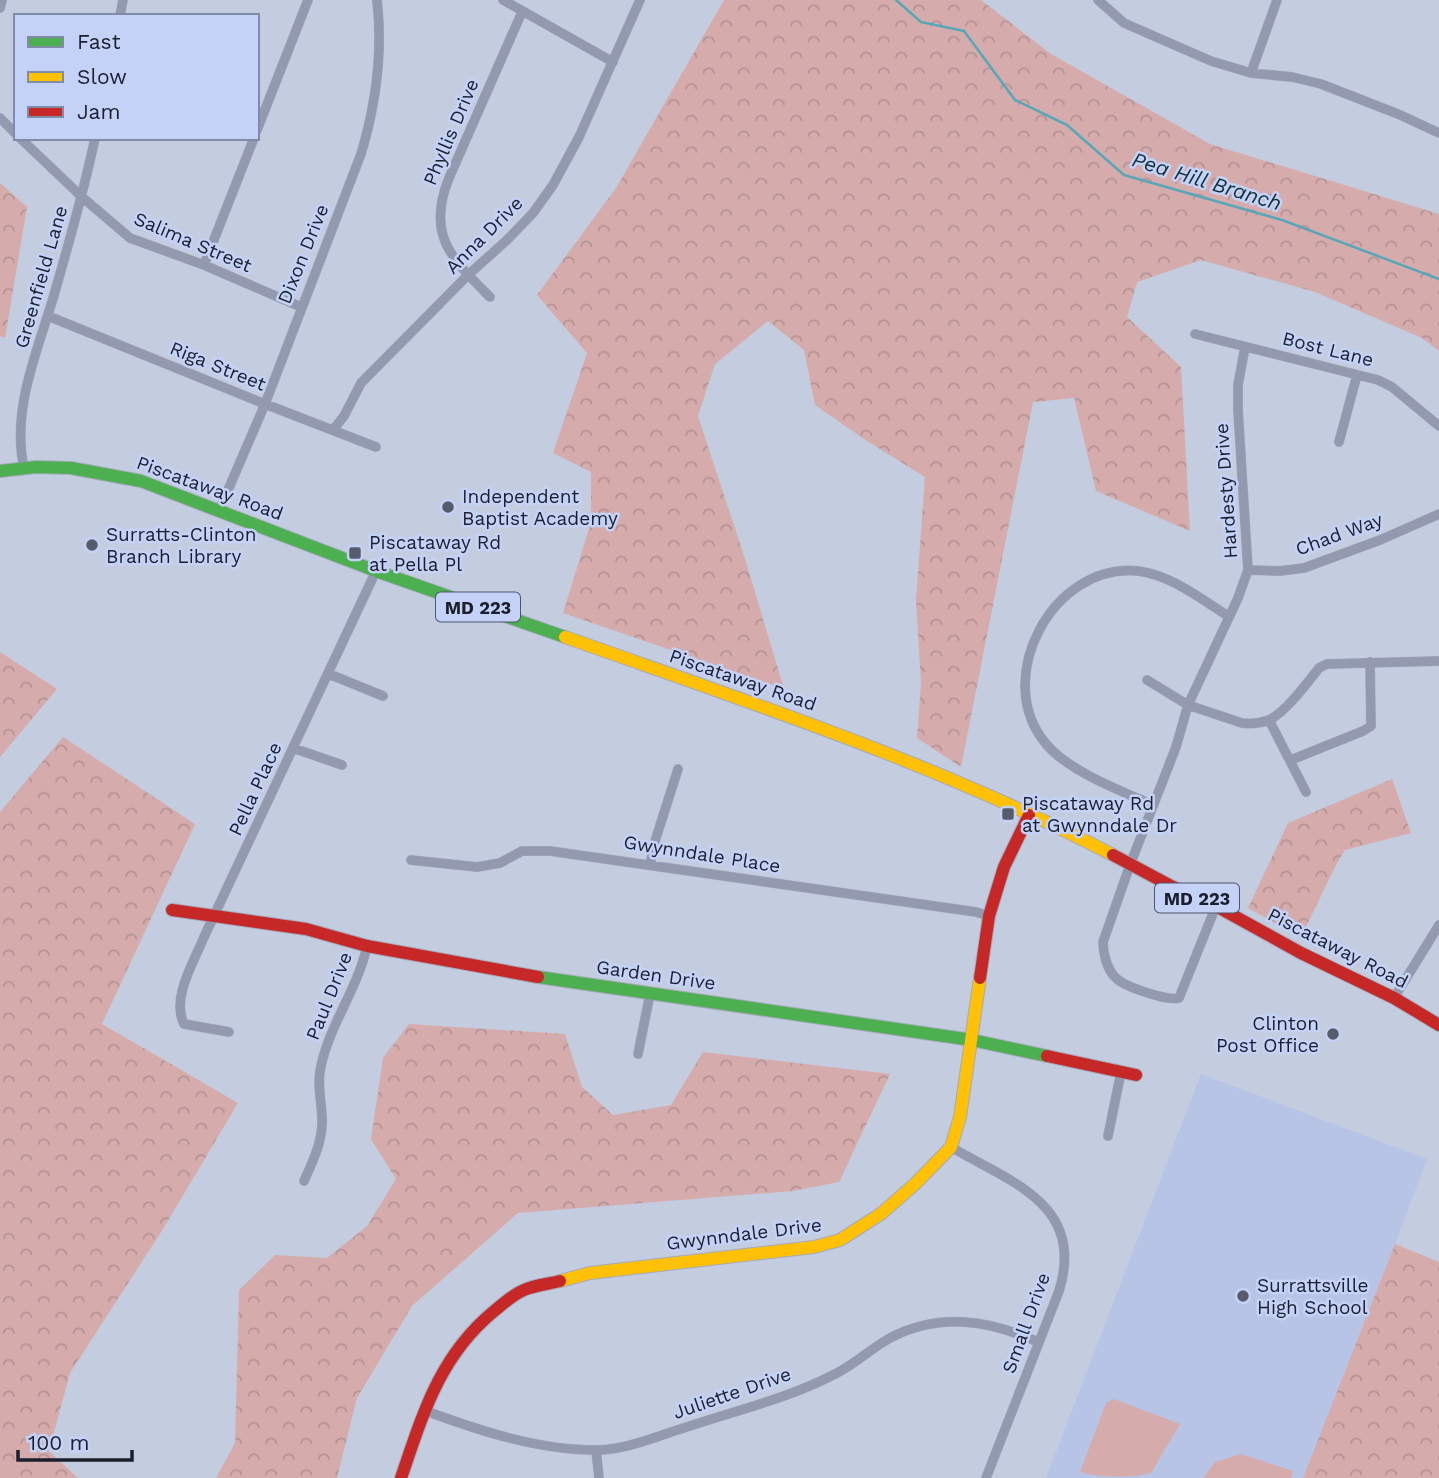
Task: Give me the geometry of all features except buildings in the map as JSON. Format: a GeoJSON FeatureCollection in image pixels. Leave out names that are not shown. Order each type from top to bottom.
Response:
{"type":"FeatureCollection","features":[{"type":"Feature","properties":{"kind":"street"},"geometry":{"type":"LineString","coordinates":[[0,8],[2,0]]}},
{"type":"Feature","properties":{"kind":"street"},"geometry":{"type":"LineString","coordinates":[[259,125],[308,0]]}},
{"type":"Feature","properties":{"kind":"street","name":"Dixon Drive"},"geometry":{"type":"LineString","coordinates":[[219,510],[265,404],[361,154],[370,122],[379,46],[377,0]]}},
{"type":"Feature","properties":{"kind":"street"},"geometry":{"type":"LineString","coordinates":[[503,0],[613,62]]}},
{"type":"Feature","properties":{"kind":"street","name":"Anna Drive"},"geometry":{"type":"LineString","coordinates":[[333,430],[344,416],[361,383],[468,275],[516,232],[553,185],[579,137],[640,0]]}},
{"type":"Feature","properties":{"kind":"street"},"geometry":{"type":"LineString","coordinates":[[1098,0],[1117,18],[1144,33],[1211,61],[1251,72],[1321,84],[1388,109],[1439,133]]}},
{"type":"Feature","properties":{"kind":"street"},"geometry":{"type":"LineString","coordinates":[[1251,72],[1277,0]]}},
{"type":"Feature","properties":{"kind":"street","name":"Phyllis Drive"},"geometry":{"type":"LineString","coordinates":[[489,296],[468,275],[444,240],[439,225],[439,206],[522,12]]}},
{"type":"Feature","properties":{"kind":"street"},"geometry":{"type":"LineString","coordinates":[[0,118],[14,132]]}},
{"type":"Feature","properties":{"kind":"street","name":"Salima Street"},"geometry":{"type":"LineString","coordinates":[[22,140],[130,238],[204,265],[301,307]]}},
{"type":"Feature","properties":{"kind":"street","name":"Greenfield Lane"},"geometry":{"type":"LineString","coordinates":[[24,468],[20,446],[22,411],[82,197],[95,140]]}},
{"type":"Feature","properties":{"kind":"street"},"geometry":{"type":"LineString","coordinates":[[204,265],[253,140]]}},
{"type":"Feature","properties":{"kind":"street","name":"Riga Street"},"geometry":{"type":"LineString","coordinates":[[48,316],[376,447]]}},
{"type":"Feature","properties":{"kind":"street","name":"Bost Lane"},"geometry":{"type":"LineString","coordinates":[[1195,334],[1386,383],[1439,426]]}},
{"type":"Feature","properties":{"kind":"street","name":"Hardesty Drive"},"geometry":{"type":"LineString","coordinates":[[1216,906],[1179,998],[1166,999],[1118,981],[1111,972],[1103,942],[1176,747],[1188,705],[1238,598],[1248,570],[1238,410],[1238,385],[1245,347]]}},
{"type":"Feature","properties":{"kind":"street"},"geometry":{"type":"LineString","coordinates":[[1339,442],[1357,375]]}},
{"type":"Feature","properties":{"kind":"street","name":"Piscataway Road"},"geometry":{"type":"LineString","coordinates":[[0,471],[63,467],[105,472],[141,481],[376,571],[890,753],[1029,815],[1216,906],[1301,953],[1394,998],[1439,1025]]}},
{"type":"Feature","properties":{"kind":"street","name":"Chad Way"},"geometry":{"type":"LineString","coordinates":[[1248,570],[1280,571],[1304,568],[1380,540],[1439,514]]}},
{"type":"Feature","properties":{"kind":"street","name":"Pella Place"},"geometry":{"type":"LineString","coordinates":[[229,1032],[184,1024],[179,1011],[180,999],[215,915],[376,571]]}},
{"type":"Feature","properties":{"kind":"street"},"geometry":{"type":"LineString","coordinates":[[1153,805],[1065,762],[1046,745],[1037,732],[1026,701],[1024,677],[1031,649],[1049,615],[1067,595],[1093,579],[1114,571],[1139,571],[1166,580],[1228,616]]}},
{"type":"Feature","properties":{"kind":"street"},"geometry":{"type":"LineString","coordinates":[[1147,680],[1188,705],[1242,723],[1269,720],[1290,702],[1319,667],[1335,662],[1439,661]]}},
{"type":"Feature","properties":{"kind":"street"},"geometry":{"type":"LineString","coordinates":[[1291,760],[1370,726],[1370,662]]}},
{"type":"Feature","properties":{"kind":"street"},"geometry":{"type":"LineString","coordinates":[[329,674],[383,696]]}},
{"type":"Feature","properties":{"kind":"street"},"geometry":{"type":"LineString","coordinates":[[1269,720],[1306,792]]}},
{"type":"Feature","properties":{"kind":"street"},"geometry":{"type":"LineString","coordinates":[[293,748],[342,765]]}},
{"type":"Feature","properties":{"kind":"street"},"geometry":{"type":"LineString","coordinates":[[650,864],[678,769]]}},
{"type":"Feature","properties":{"kind":"street","name":"Gwynndale Drive"},"geometry":{"type":"LineString","coordinates":[[401,1478],[435,1384],[457,1349],[489,1314],[524,1290],[590,1273],[814,1247],[840,1240],[882,1213],[936,1164],[951,1147],[960,1117],[989,916],[1004,867],[1029,815]]}},
{"type":"Feature","properties":{"kind":"street","name":"Gwynndale Place"},"geometry":{"type":"LineString","coordinates":[[411,860],[477,867],[500,863],[522,851],[581,854],[989,916]]}},
{"type":"Feature","properties":{"kind":"street","name":"Garden Drive"},"geometry":{"type":"LineString","coordinates":[[172,910],[323,932],[367,946],[501,972],[972,1040],[1136,1075]]}},
{"type":"Feature","properties":{"kind":"street"},"geometry":{"type":"LineString","coordinates":[[1394,998],[1439,925]]}},
{"type":"Feature","properties":{"kind":"street","name":"Paul Drive"},"geometry":{"type":"LineString","coordinates":[[304,1181],[316,1153],[322,1127],[320,1069],[333,1027],[359,974],[367,946]]}},
{"type":"Feature","properties":{"kind":"street"},"geometry":{"type":"LineString","coordinates":[[638,1054],[650,994]]}},
{"type":"Feature","properties":{"kind":"street"},"geometry":{"type":"LineString","coordinates":[[1108,1136],[1121,1072]]}},
{"type":"Feature","properties":{"kind":"street","name":"Small Drive"},"geometry":{"type":"LineString","coordinates":[[951,1147],[1032,1194],[1047,1208],[1057,1226],[1064,1253],[1063,1278],[986,1478]]}},
{"type":"Feature","properties":{"kind":"street","name":"Juliette Drive"},"geometry":{"type":"LineString","coordinates":[[426,1411],[533,1444],[596,1450],[635,1443],[779,1398],[837,1373],[891,1338],[925,1324],[950,1321],[982,1323],[1016,1332],[1038,1342]]}},
{"type":"Feature","properties":{"kind":"street"},"geometry":{"type":"LineString","coordinates":[[596,1450],[599,1478]]}},
{"type":"Feature","properties":{"kind":"shaded area"},"geometry":{"type":"Polygon","coordinates":[[[1201,1074],[1427,1159],[1395,1244],[1303,1478],[1046,1478],[1201,1074]]]}},
{"type":"Feature","properties":{"kind":"green space"},"geometry":{"type":"Polygon","coordinates":[[[724,0],[981,0],[1051,54],[1210,144],[1439,214],[1439,351],[1422,338],[1315,292],[1201,260],[1137,282],[1127,317],[1181,367],[1190,531],[1096,491],[1074,398],[1033,402],[961,767],[917,738],[921,683],[916,600],[925,477],[815,405],[804,350],[768,321],[715,364],[698,416],[784,689],[563,613],[591,522],[591,472],[553,453],[587,353],[537,295],[616,188],[724,0]]]}},
{"type":"Feature","properties":{"kind":"green space"},"geometry":{"type":"Polygon","coordinates":[[[0,183],[27,207],[5,338],[0,336],[0,183]]]}},
{"type":"Feature","properties":{"kind":"green space"},"geometry":{"type":"Polygon","coordinates":[[[0,652],[57,689],[0,757],[0,652]]]}},
{"type":"Feature","properties":{"kind":"green space"},"geometry":{"type":"Polygon","coordinates":[[[63,737],[195,824],[102,1024],[238,1103],[163,1229],[70,1373],[49,1451],[78,1478],[0,1478],[0,812],[63,737]]]}},
{"type":"Feature","properties":{"kind":"green space"},"geometry":{"type":"Polygon","coordinates":[[[1392,779],[1411,833],[1345,850],[1301,937],[1248,908],[1288,823],[1392,779]]]}},
{"type":"Feature","properties":{"kind":"green space"},"geometry":{"type":"Polygon","coordinates":[[[409,1024],[565,1034],[582,1087],[613,1115],[671,1105],[703,1052],[890,1074],[839,1182],[793,1191],[518,1213],[412,1306],[357,1398],[337,1478],[216,1478],[235,1443],[239,1290],[275,1255],[327,1258],[367,1226],[396,1179],[371,1139],[383,1058],[409,1024]]]}},
{"type":"Feature","properties":{"kind":"green space"},"geometry":{"type":"Polygon","coordinates":[[[1395,1244],[1439,1262],[1439,1478],[1303,1478],[1395,1244]]]}},
{"type":"Feature","properties":{"kind":"green space"},"geometry":{"type":"Polygon","coordinates":[[[1114,1399],[1180,1424],[1151,1473],[1116,1477],[1080,1472],[1106,1403],[1114,1399]]]}},
{"type":"Feature","properties":{"kind":"green space"},"geometry":{"type":"Polygon","coordinates":[[[1241,1454],[1293,1471],[1291,1478],[1203,1478],[1215,1462],[1241,1454]]]}},
{"type":"Feature","properties":{"kind":"waterway","name":"Pea Hill Branch"},"geometry":{"type":"LineString","coordinates":[[896,0],[921,22],[964,31],[1015,100],[1067,125],[1124,175],[1282,220],[1439,279]]}},
{"type":"Feature","properties":{"kind":"traffic: fast"},"geometry":{"type":"LineString","coordinates":[[0,471],[36,467],[71,468],[141,481],[376,571],[565,637]]}},
{"type":"Feature","properties":{"kind":"traffic: fast"},"geometry":{"type":"LineString","coordinates":[[538,977],[972,1040],[1047,1056]]}},
{"type":"Feature","properties":{"kind":"traffic: slow"},"geometry":{"type":"LineString","coordinates":[[565,637],[912,763],[1047,822],[1113,855]]}},
{"type":"Feature","properties":{"kind":"traffic: slow"},"geometry":{"type":"LineString","coordinates":[[560,1281],[590,1273],[814,1247],[840,1240],[882,1213],[951,1147],[960,1117],[980,978]]}},
{"type":"Feature","properties":{"kind":"traffic: jam"},"geometry":{"type":"LineString","coordinates":[[980,978],[989,916],[1004,867],[1029,815]]}},
{"type":"Feature","properties":{"kind":"traffic: jam"},"geometry":{"type":"LineString","coordinates":[[1113,855],[1394,998],[1439,1025]]}},
{"type":"Feature","properties":{"kind":"traffic: jam"},"geometry":{"type":"LineString","coordinates":[[172,910],[306,929],[367,946],[538,977]]}},
{"type":"Feature","properties":{"kind":"traffic: jam"},"geometry":{"type":"LineString","coordinates":[[1047,1056],[1136,1075]]}},
{"type":"Feature","properties":{"kind":"traffic: jam"},"geometry":{"type":"LineString","coordinates":[[401,1478],[435,1388],[446,1367],[474,1329],[516,1294],[560,1281]]}},
{"type":"Feature","properties":{"kind":"place","name":"Independent Baptist Academy"},"geometry":{"type":"Point","coordinates":[448,507]}},
{"type":"Feature","properties":{"kind":"place","name":"Surratts-Clinton Branch Library"},"geometry":{"type":"Point","coordinates":[92,545]}},
{"type":"Feature","properties":{"kind":"place","name":"Piscataway Rd at Pella Pl"},"geometry":{"type":"Point","coordinates":[355,553]}},
{"type":"Feature","properties":{"kind":"place","name":"Piscataway Rd at Gwynndale Dr"},"geometry":{"type":"Point","coordinates":[1008,814]}},
{"type":"Feature","properties":{"kind":"place","name":"Clinton Post Office"},"geometry":{"type":"Point","coordinates":[1333,1034]}},
{"type":"Feature","properties":{"kind":"place","name":"Surrattsville High School"},"geometry":{"type":"Point","coordinates":[1243,1296]}}]}
